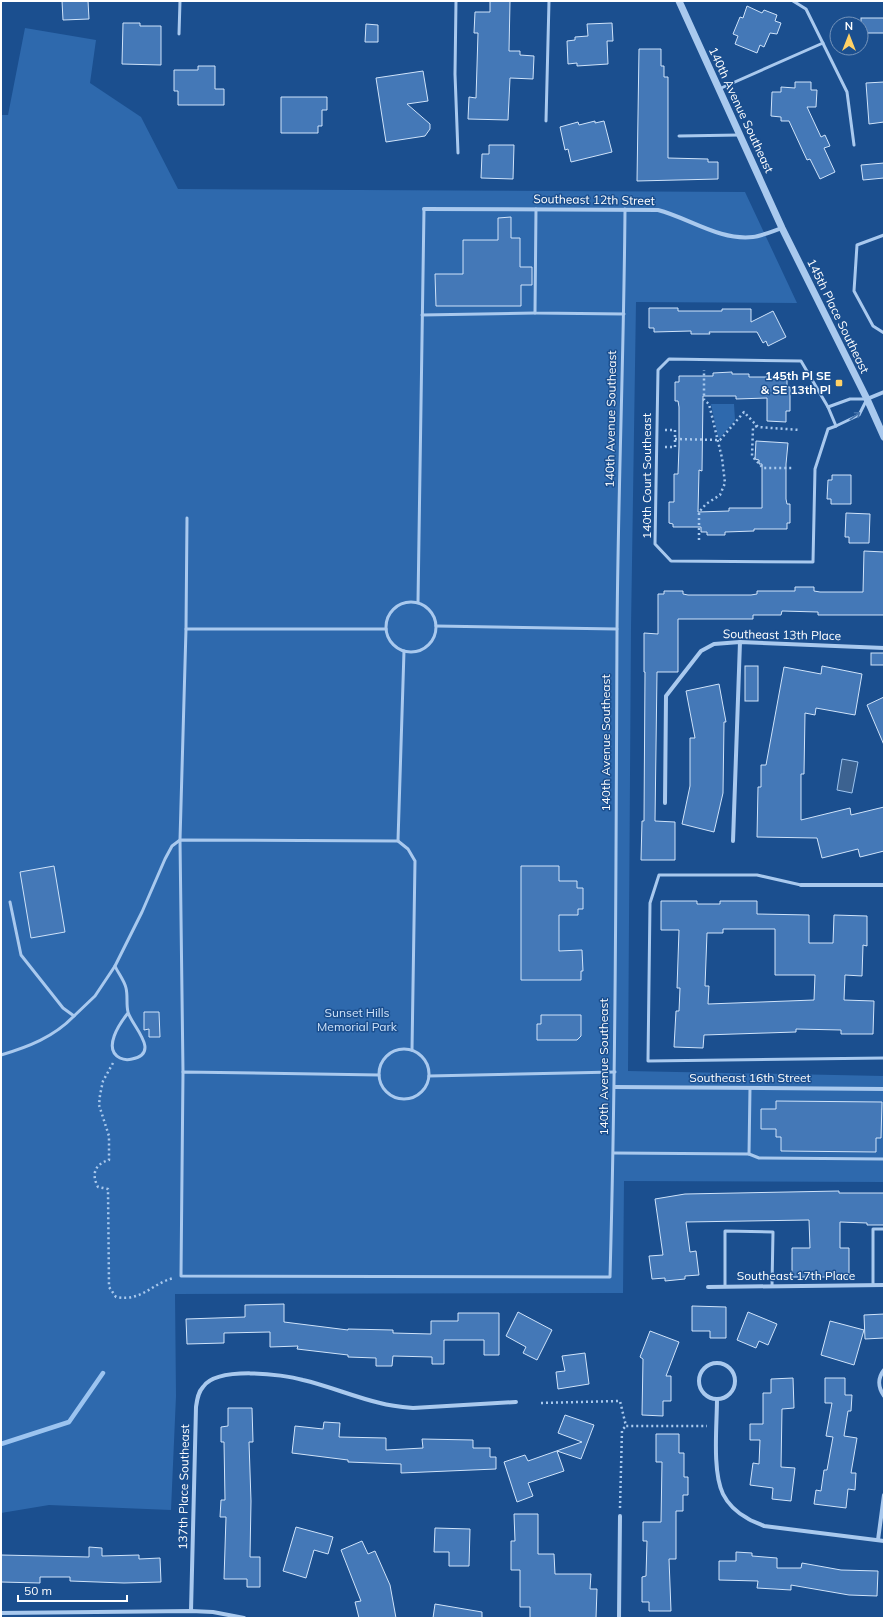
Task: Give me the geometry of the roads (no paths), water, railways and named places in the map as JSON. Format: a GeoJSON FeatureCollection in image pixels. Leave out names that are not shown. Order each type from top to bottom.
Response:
{"type":"FeatureCollection","features":[{"type":"Feature","properties":{"kind":"street","name":"140th Avenue Southeast"},"geometry":{"type":"LineString","coordinates":[[679,1],[782,228]]}},
{"type":"Feature","properties":{"kind":"street","name":"Southeast 12th Street"},"geometry":{"type":"LineString","coordinates":[[424,209],[658,210],[717,233],[732,237],[753,237],[782,228]]}},
{"type":"Feature","properties":{"kind":"street","name":"145th Place Southeast"},"geometry":{"type":"LineString","coordinates":[[782,228],[884,436]]}},
{"type":"Feature","properties":{"kind":"street"},"geometry":{"type":"LineString","coordinates":[[867,399],[884,392]]}},
{"type":"Feature","properties":{"kind":"street"},"geometry":{"type":"LineString","coordinates":[[733,841],[740,642]]}},
{"type":"Feature","properties":{"kind":"street","name":"Southeast 13th Place"},"geometry":{"type":"LineString","coordinates":[[664,803],[666,696],[701,651],[714,644],[740,642],[884,648]]}},
{"type":"Feature","properties":{"kind":"street"},"geometry":{"type":"LineString","coordinates":[[801,885],[884,885]]}},
{"type":"Feature","properties":{"kind":"street","name":"Southeast 16th Street"},"geometry":{"type":"LineString","coordinates":[[615,1088],[884,1089]]}},
{"type":"Feature","properties":{"kind":"street","name":"Southeast 17th Place"},"geometry":{"type":"LineString","coordinates":[[708,1287],[884,1285]]}},
{"type":"Feature","properties":{"kind":"street"},"geometry":{"type":"LineString","coordinates":[[717,1363],[729,1367],[735,1378],[735,1384],[728,1395],[717,1399],[705,1395],[699,1384],[705,1367],[717,1363]]}},
{"type":"Feature","properties":{"kind":"street"},"geometry":{"type":"LineString","coordinates":[[884,1370],[879,1378],[878,1384],[884,1396]]}},
{"type":"Feature","properties":{"kind":"street","name":"137th Place Southeast"},"geometry":{"type":"LineString","coordinates":[[191,1611],[196,1407],[198,1396],[203,1386],[212,1379],[237,1374],[287,1376],[396,1407],[413,1408],[516,1402]]}},
{"type":"Feature","properties":{"kind":"street"},"geometry":{"type":"LineString","coordinates":[[717,1399],[717,1466],[719,1483],[724,1495],[735,1509],[748,1519],[764,1526],[884,1541]]}},
{"type":"Feature","properties":{"kind":"street"},"geometry":{"type":"LineString","coordinates":[[878,1540],[884,1495]]}},
{"type":"Feature","properties":{"kind":"street"},"geometry":{"type":"LineString","coordinates":[[619,1618],[620,1516]]}},
{"type":"Feature","properties":{"kind":"street"},"geometry":{"type":"LineString","coordinates":[[1,1613],[191,1611],[214,1612],[244,1618]]}},
{"type":"Feature","properties":{"kind":"lane"},"geometry":{"type":"LineString","coordinates":[[180,1],[180,34]]}},
{"type":"Feature","properties":{"kind":"lane"},"geometry":{"type":"LineString","coordinates":[[456,1],[455,74],[458,153]]}},
{"type":"Feature","properties":{"kind":"lane"},"geometry":{"type":"LineString","coordinates":[[546,121],[549,1]]}},
{"type":"Feature","properties":{"kind":"lane"},"geometry":{"type":"LineString","coordinates":[[793,1],[806,9],[847,92],[854,145]]}},
{"type":"Feature","properties":{"kind":"lane"},"geometry":{"type":"LineString","coordinates":[[719,89],[823,43]]}},
{"type":"Feature","properties":{"kind":"lane"},"geometry":{"type":"LineString","coordinates":[[679,136],[741,135]]}},
{"type":"Feature","properties":{"kind":"lane"},"geometry":{"type":"LineString","coordinates":[[418,602],[424,209]]}},
{"type":"Feature","properties":{"kind":"lane"},"geometry":{"type":"LineString","coordinates":[[535,313],[536,209]]}},
{"type":"Feature","properties":{"kind":"lane","name":"140th Avenue Southeast"},"geometry":{"type":"LineString","coordinates":[[183,1072],[182,1276],[610,1277],[615,1088],[617,630],[625,209]]}},
{"type":"Feature","properties":{"kind":"lane"},"geometry":{"type":"LineString","coordinates":[[884,235],[857,245],[854,291],[873,326],[884,334]]}},
{"type":"Feature","properties":{"kind":"lane"},"geometry":{"type":"LineString","coordinates":[[422,314],[624,314]]}},
{"type":"Feature","properties":{"kind":"lane","name":"140th Court Southeast"},"geometry":{"type":"LineString","coordinates":[[836,426],[828,407],[801,361],[669,359],[658,370],[655,544],[671,561],[813,562],[815,469],[828,429],[836,426],[859,415],[867,399]]}},
{"type":"Feature","properties":{"kind":"lane"},"geometry":{"type":"LineString","coordinates":[[828,407],[850,398],[867,399]]}},
{"type":"Feature","properties":{"kind":"lane"},"geometry":{"type":"LineString","coordinates":[[187,518],[186,629],[180,840],[183,1072],[379,1075]]}},
{"type":"Feature","properties":{"kind":"lane"},"geometry":{"type":"LineString","coordinates":[[406,602],[418,602],[431,611],[435,618],[436,626],[432,641],[426,647],[411,652],[404,651],[391,643],[386,630],[386,621],[394,607],[406,602]]}},
{"type":"Feature","properties":{"kind":"lane"},"geometry":{"type":"LineString","coordinates":[[436,626],[617,630]]}},
{"type":"Feature","properties":{"kind":"lane"},"geometry":{"type":"LineString","coordinates":[[186,629],[386,630]]}},
{"type":"Feature","properties":{"kind":"lane"},"geometry":{"type":"LineString","coordinates":[[398,842],[404,651]]}},
{"type":"Feature","properties":{"kind":"lane"},"geometry":{"type":"LineString","coordinates":[[1,1055],[27,1047],[50,1036],[95,996],[115,966],[142,912],[168,852],[172,846],[180,840],[398,842],[408,848],[414,861],[412,1050]]}},
{"type":"Feature","properties":{"kind":"lane"},"geometry":{"type":"LineString","coordinates":[[801,885],[757,875],[659,875],[650,903],[648,1062],[884,1058]]}},
{"type":"Feature","properties":{"kind":"lane"},"geometry":{"type":"LineString","coordinates":[[10,902],[21,955],[62,1008],[74,1016]]}},
{"type":"Feature","properties":{"kind":"lane"},"geometry":{"type":"LineString","coordinates":[[115,966],[125,986],[128,1013],[140,1031],[145,1048],[144,1053],[140,1057],[129,1060],[122,1059],[114,1052],[114,1034],[128,1013]]}},
{"type":"Feature","properties":{"kind":"lane"},"geometry":{"type":"LineString","coordinates":[[404,1048],[412,1050],[420,1054],[429,1068],[427,1084],[422,1091],[415,1096],[407,1099],[399,1098],[388,1093],[380,1083],[379,1067],[388,1054],[404,1048]]}},
{"type":"Feature","properties":{"kind":"lane"},"geometry":{"type":"LineString","coordinates":[[429,1076],[615,1072]]}},
{"type":"Feature","properties":{"kind":"lane"},"geometry":{"type":"LineString","coordinates":[[750,1088],[750,1154]]}},
{"type":"Feature","properties":{"kind":"lane"},"geometry":{"type":"LineString","coordinates":[[614,1153],[750,1154],[759,1158],[884,1160]]}},
{"type":"Feature","properties":{"kind":"lane"},"geometry":{"type":"LineString","coordinates":[[873,1285],[873,1229],[884,1229]]}},
{"type":"Feature","properties":{"kind":"lane"},"geometry":{"type":"LineString","coordinates":[[725,1286],[726,1232],[773,1232],[772,1286]]}},
{"type":"Feature","properties":{"kind":"waterway"},"geometry":{"type":"LineString","coordinates":[[1,1444],[69,1422],[103,1373]]}},
{"type":"Feature","properties":{"kind":"place","name":"145th Pl SE & SE 13th Pl"},"geometry":{"type":"Point","coordinates":[839,383]}},
{"type":"Feature","properties":{"kind":"park label","name":"Sunset Hills Memorial Park"},"geometry":{"type":"Point","coordinates":[357,1020]}}]}
